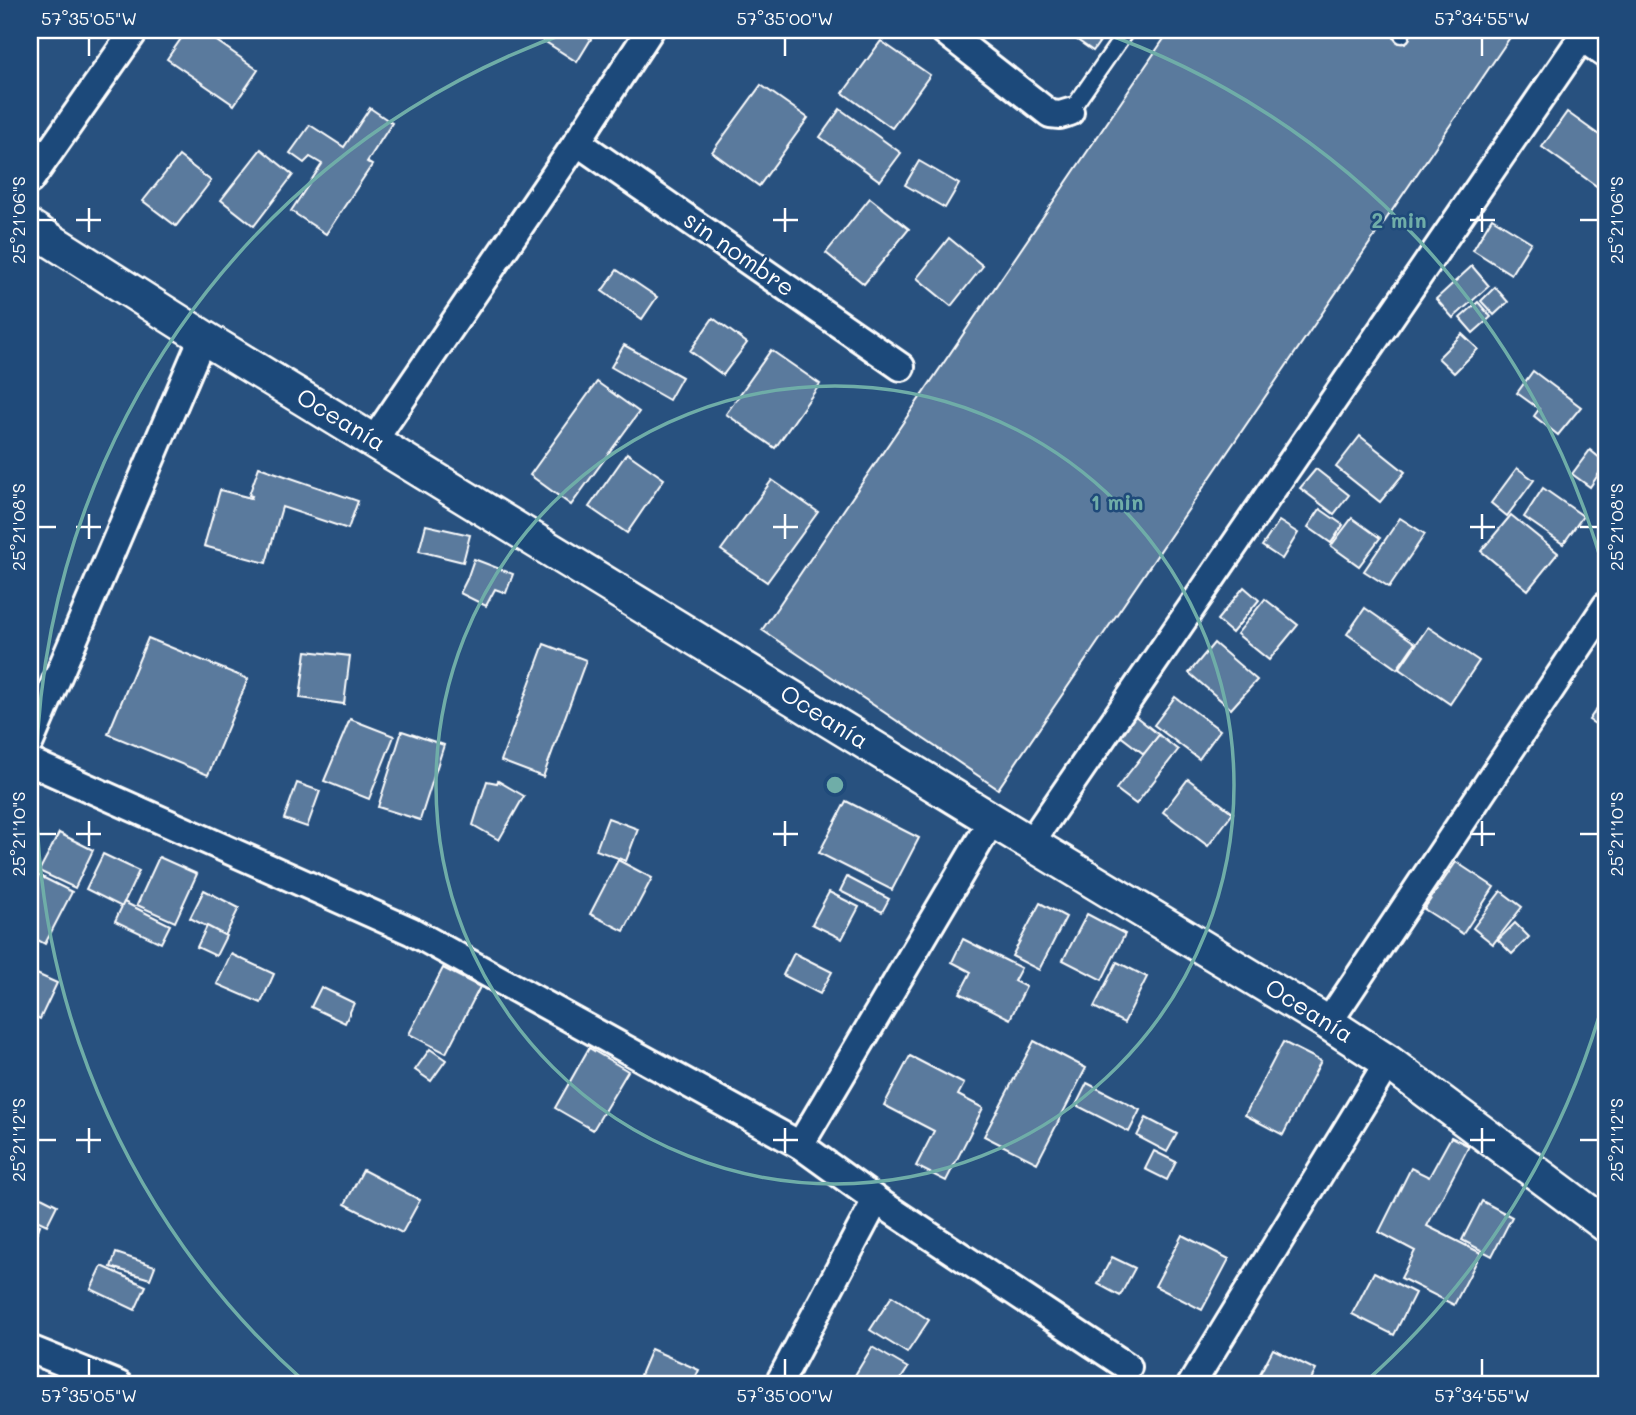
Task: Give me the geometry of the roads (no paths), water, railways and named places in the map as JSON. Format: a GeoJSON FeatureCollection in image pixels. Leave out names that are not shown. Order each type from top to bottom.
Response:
{"type":"FeatureCollection","features":[{"type":"Feature","properties":{"kind":"street"},"geometry":{"type":"LineString","coordinates":[[30,180],[135,30]]}},
{"type":"Feature","properties":{"kind":"street"},"geometry":{"type":"LineString","coordinates":[[374,440],[650,30]]}},
{"type":"Feature","properties":{"kind":"street"},"geometry":{"type":"LineString","coordinates":[[943,30],[1050,114],[1070,112]]}},
{"type":"Feature","properties":{"kind":"street"},"geometry":{"type":"LineString","coordinates":[[1031,842],[1585,34],[1606,55]]}},
{"type":"Feature","properties":{"kind":"street","name":"sin nombre"},"geometry":{"type":"LineString","coordinates":[[577,142],[901,367]]}},
{"type":"Feature","properties":{"kind":"street","name":"Oceanía"},"geometry":{"type":"LineString","coordinates":[[30,227],[203,337],[1328,1023],[1388,1062],[1606,1225]]}},
{"type":"Feature","properties":{"kind":"street"},"geometry":{"type":"LineString","coordinates":[[30,743],[203,337]]}},
{"type":"Feature","properties":{"kind":"street"},"geometry":{"type":"LineString","coordinates":[[1328,1023],[1606,606]]}},
{"type":"Feature","properties":{"kind":"street"},"geometry":{"type":"LineString","coordinates":[[30,762],[411,931],[800,1144],[876,1200],[1128,1367]]}},
{"type":"Feature","properties":{"kind":"street"},"geometry":{"type":"LineString","coordinates":[[800,1144],[992,820]]}},
{"type":"Feature","properties":{"kind":"street"},"geometry":{"type":"LineString","coordinates":[[1191,1385],[1388,1062]]}},
{"type":"Feature","properties":{"kind":"street"},"geometry":{"type":"LineString","coordinates":[[778,1385],[876,1200]]}},
{"type":"Feature","properties":{"kind":"street"},"geometry":{"type":"LineString","coordinates":[[30,1349],[119,1385]]}},
{"type":"Feature","properties":{"kind":"lane"},"geometry":{"type":"LineString","coordinates":[[1070,112],[1127,30]]}}]}
